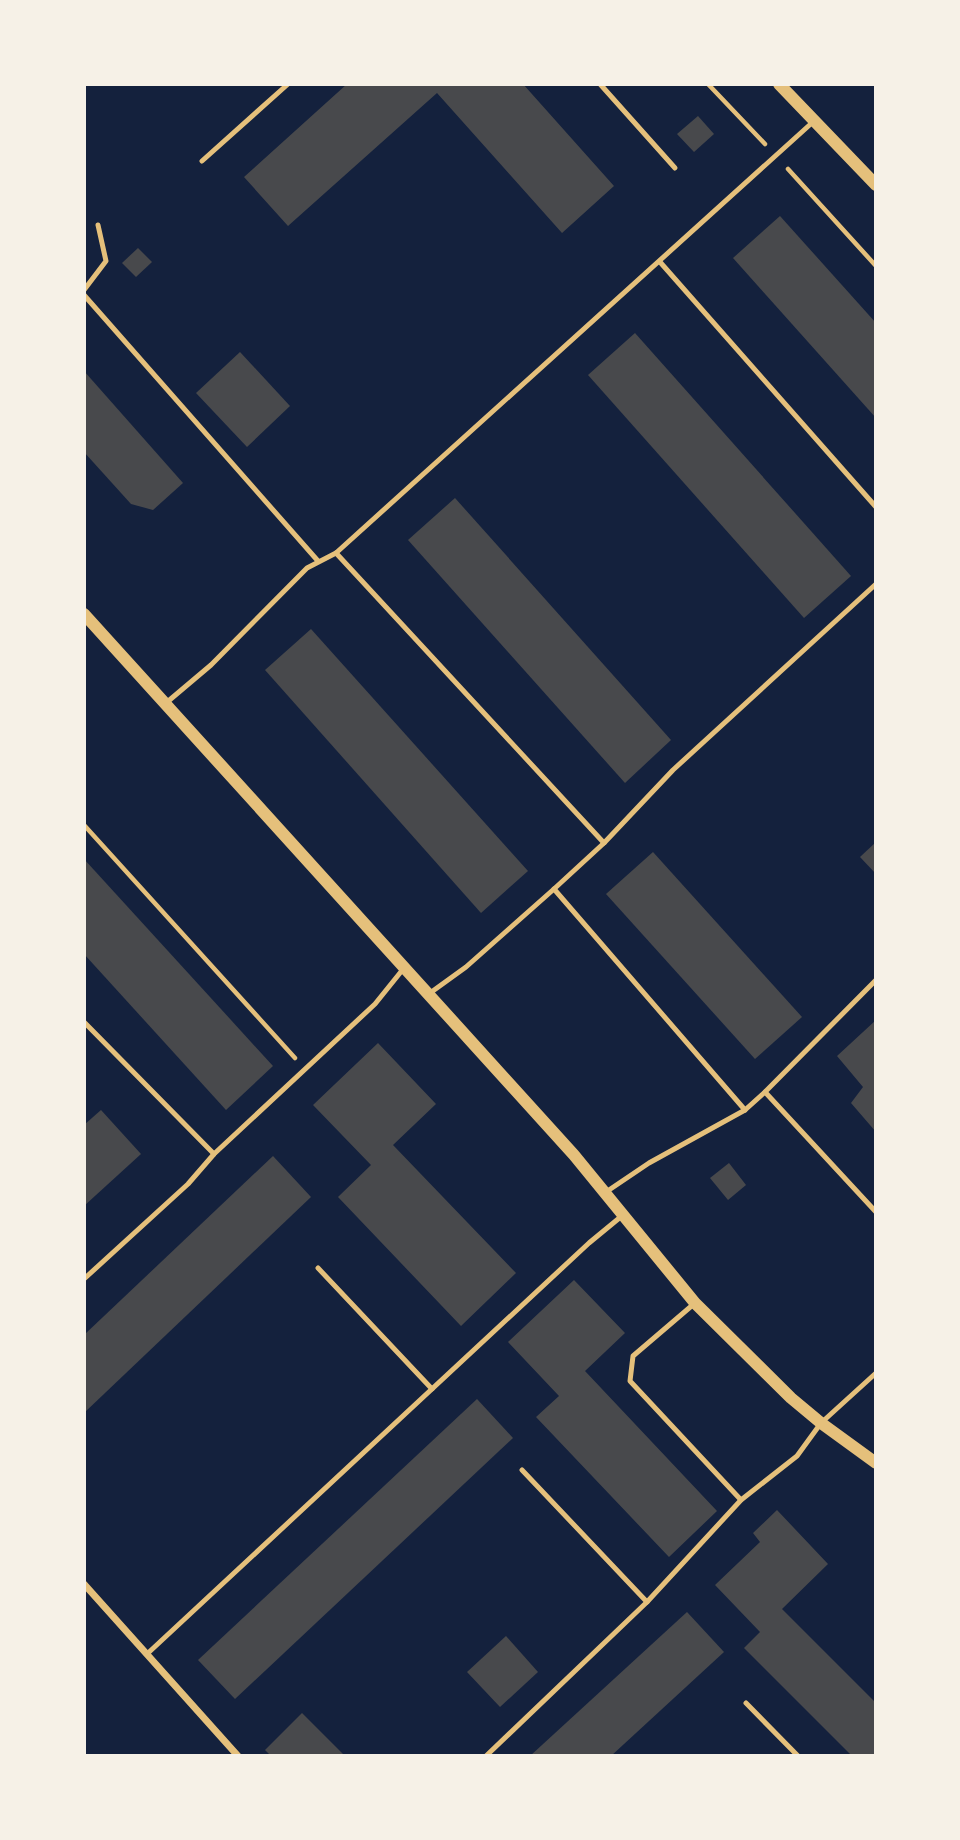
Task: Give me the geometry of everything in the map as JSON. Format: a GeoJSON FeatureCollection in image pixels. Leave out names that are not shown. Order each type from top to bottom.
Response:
{"type":"FeatureCollection","features":[{"type":"Feature","properties":{"kind":"street"},"geometry":{"type":"LineString","coordinates":[[779,84],[876,185]]}},
{"type":"Feature","properties":{"kind":"street"},"geometry":{"type":"LineString","coordinates":[[84,614],[606,1192],[695,1303],[791,1398],[876,1463]]}},
{"type":"Feature","properties":{"kind":"street"},"geometry":{"type":"LineString","coordinates":[[84,1584],[238,1756]]}},
{"type":"Feature","properties":{"kind":"lane"},"geometry":{"type":"LineString","coordinates":[[202,161],[288,84]]}},
{"type":"Feature","properties":{"kind":"lane"},"geometry":{"type":"LineString","coordinates":[[600,84],[674,168]]}},
{"type":"Feature","properties":{"kind":"lane"},"geometry":{"type":"LineString","coordinates":[[166,703],[211,665],[307,568],[336,553],[814,121]]}},
{"type":"Feature","properties":{"kind":"lane"},"geometry":{"type":"LineString","coordinates":[[98,225],[106,261],[84,293],[318,561]]}},
{"type":"Feature","properties":{"kind":"lane"},"geometry":{"type":"LineString","coordinates":[[660,262],[876,507]]}},
{"type":"Feature","properties":{"kind":"lane"},"geometry":{"type":"LineString","coordinates":[[336,553],[604,843]]}},
{"type":"Feature","properties":{"kind":"lane"},"geometry":{"type":"LineString","coordinates":[[428,994],[466,967],[604,843],[673,770],[876,584]]}},
{"type":"Feature","properties":{"kind":"lane"},"geometry":{"type":"LineString","coordinates":[[554,888],[745,1110]]}},
{"type":"Feature","properties":{"kind":"lane"},"geometry":{"type":"LineString","coordinates":[[84,1279],[188,1184],[214,1154],[375,1004],[404,968]]}},
{"type":"Feature","properties":{"kind":"lane"},"geometry":{"type":"LineString","coordinates":[[606,1192],[649,1163],[745,1110],[876,980]]}},
{"type":"Feature","properties":{"kind":"lane"},"geometry":{"type":"LineString","coordinates":[[84,1022],[214,1154]]}},
{"type":"Feature","properties":{"kind":"lane"},"geometry":{"type":"LineString","coordinates":[[765,1092],[876,1212]]}},
{"type":"Feature","properties":{"kind":"lane"},"geometry":{"type":"LineString","coordinates":[[147,1654],[589,1243],[624,1215]]}},
{"type":"Feature","properties":{"kind":"lane"},"geometry":{"type":"LineString","coordinates":[[318,1268],[432,1389]]}},
{"type":"Feature","properties":{"kind":"lane"},"geometry":{"type":"LineString","coordinates":[[695,1303],[633,1356],[630,1381],[741,1500]]}},
{"type":"Feature","properties":{"kind":"lane"},"geometry":{"type":"LineString","coordinates":[[486,1756],[647,1602],[741,1500],[797,1456],[821,1423],[876,1373]]}},
{"type":"Feature","properties":{"kind":"lane"},"geometry":{"type":"LineString","coordinates":[[522,1470],[647,1602]]}},
{"type":"Feature","properties":{"kind":"lane"},"geometry":{"type":"LineString","coordinates":[[746,1703],[798,1756]]}},
{"type":"Feature","properties":{"kind":"path"},"geometry":{"type":"LineString","coordinates":[[708,84],[876,266]]}},
{"type":"Feature","properties":{"kind":"path"},"geometry":{"type":"LineString","coordinates":[[84,825],[305,1069]]}},
{"type":"Feature","properties":{"kind":"building"},"geometry":{"type":"Polygon","coordinates":[[[347,84],[523,84],[614,186],[562,233],[437,93],[288,226],[244,177],[347,84]]]}},
{"type":"Feature","properties":{"kind":"building"},"geometry":{"type":"Polygon","coordinates":[[[698,116],[714,134],[694,152],[677,134],[698,116]]]}},
{"type":"Feature","properties":{"kind":"building"},"geometry":{"type":"Polygon","coordinates":[[[780,216],[876,323],[876,418],[733,258],[780,216]]]}},
{"type":"Feature","properties":{"kind":"building"},"geometry":{"type":"Polygon","coordinates":[[[138,248],[152,262],[136,277],[122,263],[138,248]]]}},
{"type":"Feature","properties":{"kind":"building"},"geometry":{"type":"Polygon","coordinates":[[[635,333],[851,576],[804,618],[588,375],[635,333]]]}},
{"type":"Feature","properties":{"kind":"building"},"geometry":{"type":"Polygon","coordinates":[[[240,352],[290,406],[247,447],[196,393],[240,352]]]}},
{"type":"Feature","properties":{"kind":"building"},"geometry":{"type":"Polygon","coordinates":[[[84,371],[183,483],[153,510],[131,504],[84,452],[84,371]]]}},
{"type":"Feature","properties":{"kind":"building"},"geometry":{"type":"Polygon","coordinates":[[[455,498],[671,740],[625,783],[408,540],[455,498]]]}},
{"type":"Feature","properties":{"kind":"building"},"geometry":{"type":"Polygon","coordinates":[[[311,629],[528,871],[481,913],[265,670],[311,629]]]}},
{"type":"Feature","properties":{"kind":"building"},"geometry":{"type":"Polygon","coordinates":[[[876,842],[876,874],[860,857],[876,842]]]}},
{"type":"Feature","properties":{"kind":"building"},"geometry":{"type":"Polygon","coordinates":[[[653,852],[802,1017],[755,1059],[606,894],[653,852]]]}},
{"type":"Feature","properties":{"kind":"building"},"geometry":{"type":"Polygon","coordinates":[[[84,859],[273,1066],[226,1110],[84,954],[84,859]]]}},
{"type":"Feature","properties":{"kind":"building"},"geometry":{"type":"Polygon","coordinates":[[[876,1020],[876,1132],[851,1103],[863,1087],[837,1056],[876,1020]]]}},
{"type":"Feature","properties":{"kind":"building"},"geometry":{"type":"Polygon","coordinates":[[[378,1043],[436,1104],[393,1145],[516,1273],[461,1326],[338,1197],[371,1165],[313,1105],[378,1043]]]}},
{"type":"Feature","properties":{"kind":"building"},"geometry":{"type":"Polygon","coordinates":[[[101,1110],[141,1154],[84,1206],[84,1125],[101,1110]]]}},
{"type":"Feature","properties":{"kind":"building"},"geometry":{"type":"Polygon","coordinates":[[[273,1156],[311,1197],[84,1413],[84,1335],[273,1156]]]}},
{"type":"Feature","properties":{"kind":"building"},"geometry":{"type":"Polygon","coordinates":[[[729,1163],[746,1185],[728,1200],[710,1178],[729,1163]]]}},
{"type":"Feature","properties":{"kind":"building"},"geometry":{"type":"Polygon","coordinates":[[[574,1280],[625,1333],[585,1371],[717,1511],[669,1557],[536,1417],[559,1396],[508,1342],[574,1280]]]}},
{"type":"Feature","properties":{"kind":"building"},"geometry":{"type":"Polygon","coordinates":[[[477,1399],[513,1438],[235,1699],[198,1660],[477,1399]]]}},
{"type":"Feature","properties":{"kind":"building"},"geometry":{"type":"Polygon","coordinates":[[[777,1510],[828,1564],[782,1609],[876,1703],[876,1756],[852,1756],[744,1648],[760,1632],[715,1585],[760,1542],[753,1533],[777,1510]]]}},
{"type":"Feature","properties":{"kind":"building"},"geometry":{"type":"Polygon","coordinates":[[[687,1612],[724,1652],[611,1756],[530,1756],[687,1612]]]}},
{"type":"Feature","properties":{"kind":"building"},"geometry":{"type":"Polygon","coordinates":[[[506,1636],[538,1672],[500,1707],[467,1672],[506,1636]]]}},
{"type":"Feature","properties":{"kind":"building"},"geometry":{"type":"Polygon","coordinates":[[[302,1713],[345,1756],[271,1756],[265,1750],[302,1713]]]}}]}
